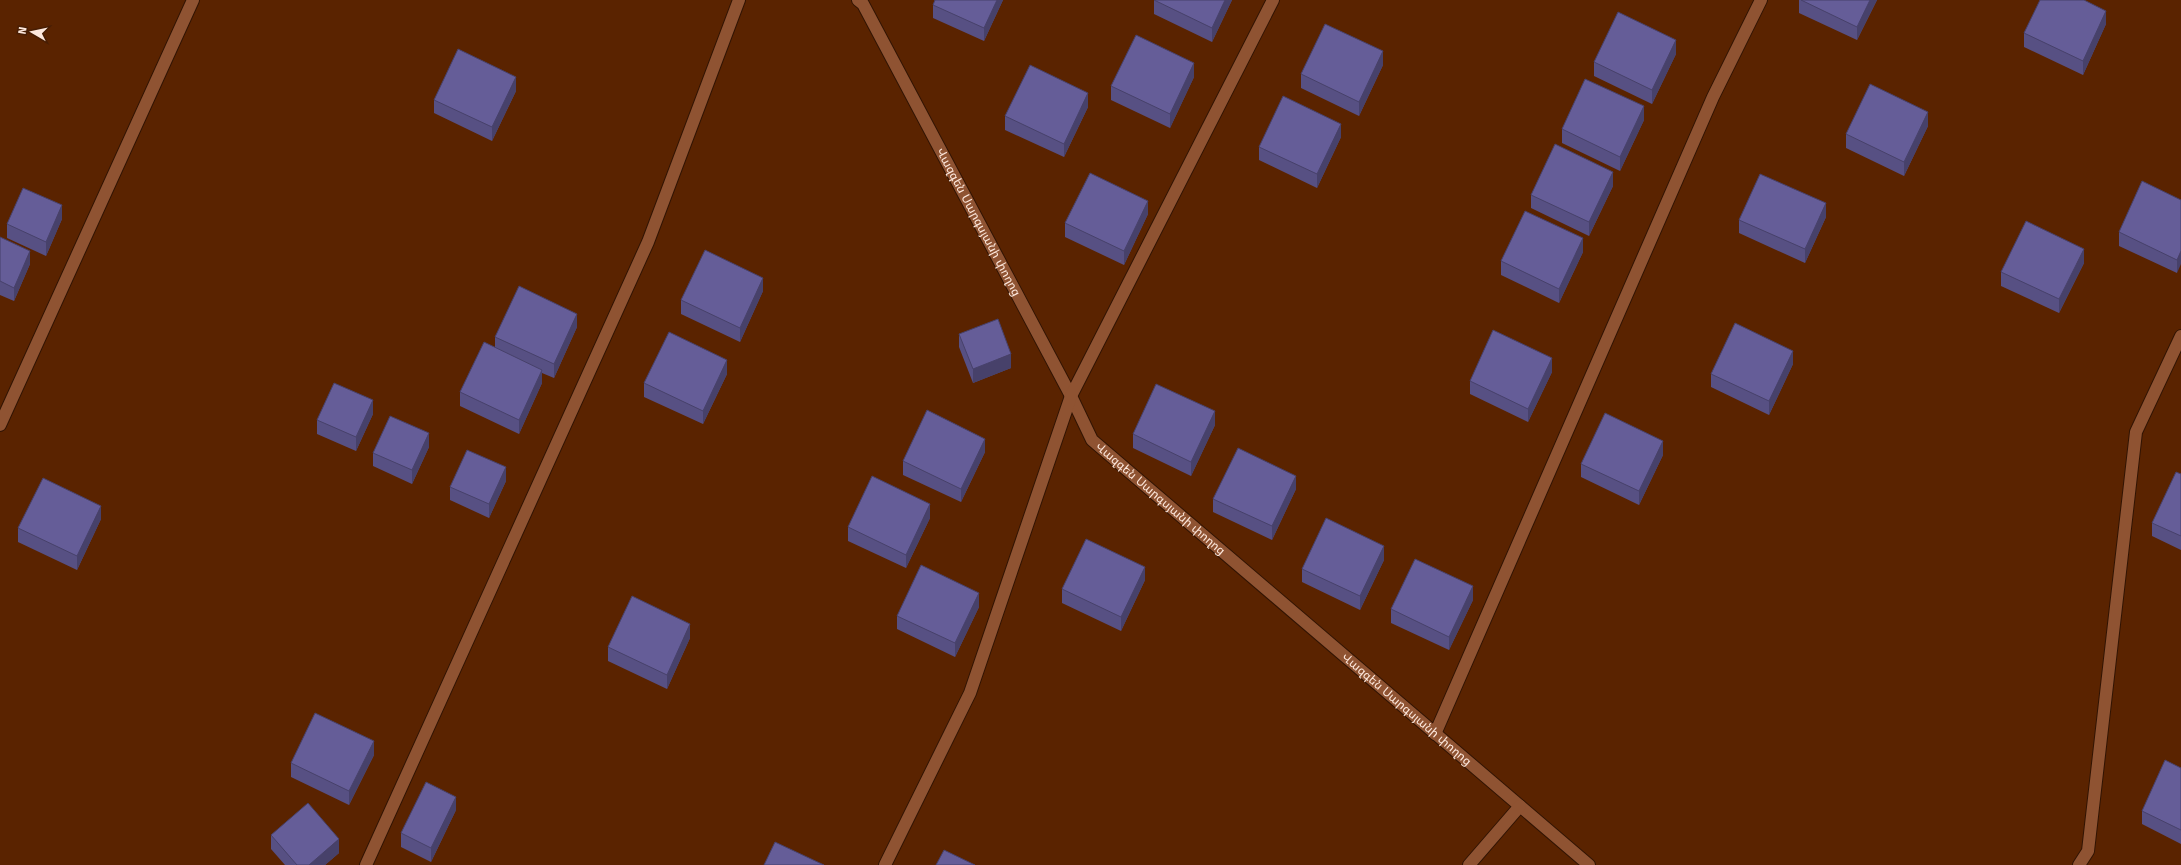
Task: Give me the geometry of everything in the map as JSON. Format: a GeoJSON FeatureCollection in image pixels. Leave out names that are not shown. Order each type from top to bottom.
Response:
{"type":"FeatureCollection","features":[{"type":"Feature","properties":{"kind":"street"},"geometry":{"type":"LineString","coordinates":[[0,425],[193,0]]}},
{"type":"Feature","properties":{"kind":"street"},"geometry":{"type":"LineString","coordinates":[[366,865],[648,242],[740,0]]}},
{"type":"Feature","properties":{"kind":"street","name":"Վազգեն Սարգսյանի փողոց"},"geometry":{"type":"LineString","coordinates":[[858,0],[863,4],[1071,396],[1092,440],[1589,865]]}},
{"type":"Feature","properties":{"kind":"street"},"geometry":{"type":"LineString","coordinates":[[885,865],[970,693],[1071,396],[1273,0]]}},
{"type":"Feature","properties":{"kind":"street"},"geometry":{"type":"LineString","coordinates":[[1435,734],[1713,97],[1762,0]]}},
{"type":"Feature","properties":{"kind":"street"},"geometry":{"type":"LineString","coordinates":[[2079,865],[2088,851],[2136,432],[2181,336]]}},
{"type":"Feature","properties":{"kind":"street"},"geometry":{"type":"LineString","coordinates":[[1470,865],[1520,806]]}},
{"type":"Feature","properties":{"kind":"building"},"geometry":{"type":"Polygon","coordinates":[[[935,0],[997,0],[984,28],[933,5],[935,0]]]}},
{"type":"Feature","properties":{"kind":"building"},"geometry":{"type":"Polygon","coordinates":[[[1154,0],[1225,0],[1212,28],[1154,0]]]}},
{"type":"Feature","properties":{"kind":"building"},"geometry":{"type":"Polygon","coordinates":[[[1801,0],[1870,0],[1857,27],[1801,0]]]}},
{"type":"Feature","properties":{"kind":"building"},"geometry":{"type":"Polygon","coordinates":[[[2040,0],[2084,0],[2106,11],[2083,61],[2024,33],[2040,0]]]}},
{"type":"Feature","properties":{"kind":"building"},"geometry":{"type":"Polygon","coordinates":[[[1618,12],[1676,40],[1652,90],[1594,62],[1618,12]]]}},
{"type":"Feature","properties":{"kind":"building"},"geometry":{"type":"Polygon","coordinates":[[[1325,24],[1383,51],[1359,102],[1301,74],[1325,24]]]}},
{"type":"Feature","properties":{"kind":"building"},"geometry":{"type":"Polygon","coordinates":[[[1136,35],[1194,63],[1170,114],[1111,86],[1136,35]]]}},
{"type":"Feature","properties":{"kind":"building"},"geometry":{"type":"Polygon","coordinates":[[[458,49],[516,77],[492,127],[434,100],[458,49]]]}},
{"type":"Feature","properties":{"kind":"building"},"geometry":{"type":"Polygon","coordinates":[[[1030,65],[1088,93],[1064,144],[1005,116],[1030,65]]]}},
{"type":"Feature","properties":{"kind":"building"},"geometry":{"type":"Polygon","coordinates":[[[1585,79],[1644,106],[1620,157],[1562,129],[1585,79]]]}},
{"type":"Feature","properties":{"kind":"building"},"geometry":{"type":"Polygon","coordinates":[[[1870,84],[1928,112],[1904,162],[1846,134],[1870,84]]]}},
{"type":"Feature","properties":{"kind":"building"},"geometry":{"type":"Polygon","coordinates":[[[1283,96],[1341,124],[1317,174],[1259,147],[1283,96]]]}},
{"type":"Feature","properties":{"kind":"building"},"geometry":{"type":"Polygon","coordinates":[[[1555,144],[1613,172],[1589,222],[1531,195],[1555,144]]]}},
{"type":"Feature","properties":{"kind":"building"},"geometry":{"type":"Polygon","coordinates":[[[1090,173],[1148,201],[1124,251],[1065,223],[1090,173]]]}},
{"type":"Feature","properties":{"kind":"building"},"geometry":{"type":"Polygon","coordinates":[[[1760,174],[1826,203],[1805,249],[1739,220],[1760,174]]]}},
{"type":"Feature","properties":{"kind":"building"},"geometry":{"type":"Polygon","coordinates":[[[2142,181],[2181,200],[2181,251],[2177,260],[2119,232],[2142,181]]]}},
{"type":"Feature","properties":{"kind":"building"},"geometry":{"type":"Polygon","coordinates":[[[23,188],[62,205],[46,242],[7,224],[23,188]]]}},
{"type":"Feature","properties":{"kind":"building"},"geometry":{"type":"Polygon","coordinates":[[[1525,211],[1583,238],[1559,289],[1501,261],[1525,211]]]}},
{"type":"Feature","properties":{"kind":"building"},"geometry":{"type":"Polygon","coordinates":[[[2026,221],[2084,249],[2059,299],[2001,272],[2026,221]]]}},
{"type":"Feature","properties":{"kind":"building"},"geometry":{"type":"Polygon","coordinates":[[[0,237],[30,251],[14,288],[0,281],[0,237]]]}},
{"type":"Feature","properties":{"kind":"building"},"geometry":{"type":"Polygon","coordinates":[[[705,250],[763,278],[740,328],[681,300],[705,250]]]}},
{"type":"Feature","properties":{"kind":"building"},"geometry":{"type":"Polygon","coordinates":[[[519,286],[577,314],[554,364],[495,337],[519,286]]]}},
{"type":"Feature","properties":{"kind":"building"},"geometry":{"type":"Polygon","coordinates":[[[998,319],[1011,354],[973,369],[959,334],[998,319]]]}},
{"type":"Feature","properties":{"kind":"building"},"geometry":{"type":"Polygon","coordinates":[[[1735,323],[1793,351],[1769,401],[1711,374],[1735,323]]]}},
{"type":"Feature","properties":{"kind":"building"},"geometry":{"type":"Polygon","coordinates":[[[1493,330],[1552,358],[1528,409],[1470,381],[1493,330]]]}},
{"type":"Feature","properties":{"kind":"building"},"geometry":{"type":"Polygon","coordinates":[[[669,332],[727,360],[703,411],[644,383],[669,332]]]}},
{"type":"Feature","properties":{"kind":"building"},"geometry":{"type":"Polygon","coordinates":[[[484,342],[542,370],[519,420],[460,392],[484,342]]]}},
{"type":"Feature","properties":{"kind":"building"},"geometry":{"type":"Polygon","coordinates":[[[334,383],[373,400],[356,437],[317,420],[334,383]]]}},
{"type":"Feature","properties":{"kind":"building"},"geometry":{"type":"Polygon","coordinates":[[[1156,384],[1215,411],[1191,462],[1133,434],[1156,384]]]}},
{"type":"Feature","properties":{"kind":"building"},"geometry":{"type":"Polygon","coordinates":[[[927,410],[985,439],[961,489],[903,461],[927,410]]]}},
{"type":"Feature","properties":{"kind":"building"},"geometry":{"type":"Polygon","coordinates":[[[1605,413],[1663,441],[1639,491],[1581,464],[1605,413]]]}},
{"type":"Feature","properties":{"kind":"building"},"geometry":{"type":"Polygon","coordinates":[[[390,416],[429,433],[412,470],[373,453],[390,416]]]}},
{"type":"Feature","properties":{"kind":"building"},"geometry":{"type":"Polygon","coordinates":[[[1238,448],[1296,476],[1272,526],[1213,499],[1238,448]]]}},
{"type":"Feature","properties":{"kind":"building"},"geometry":{"type":"Polygon","coordinates":[[[467,450],[506,467],[489,504],[450,487],[467,450]]]}},
{"type":"Feature","properties":{"kind":"building"},"geometry":{"type":"Polygon","coordinates":[[[2176,472],[2181,474],[2181,536],[2152,523],[2176,472]]]}},
{"type":"Feature","properties":{"kind":"building"},"geometry":{"type":"Polygon","coordinates":[[[872,476],[930,504],[906,555],[848,527],[872,476]]]}},
{"type":"Feature","properties":{"kind":"building"},"geometry":{"type":"Polygon","coordinates":[[[43,478],[101,506],[77,556],[18,528],[43,478]]]}},
{"type":"Feature","properties":{"kind":"building"},"geometry":{"type":"Polygon","coordinates":[[[1326,518],[1384,546],[1360,596],[1302,569],[1326,518]]]}},
{"type":"Feature","properties":{"kind":"building"},"geometry":{"type":"Polygon","coordinates":[[[1086,539],[1145,567],[1121,617],[1062,589],[1086,539]]]}},
{"type":"Feature","properties":{"kind":"building"},"geometry":{"type":"Polygon","coordinates":[[[1415,559],[1473,586],[1449,637],[1391,609],[1415,559]]]}},
{"type":"Feature","properties":{"kind":"building"},"geometry":{"type":"Polygon","coordinates":[[[921,565],[979,593],[955,643],[897,616],[921,565]]]}},
{"type":"Feature","properties":{"kind":"building"},"geometry":{"type":"Polygon","coordinates":[[[632,596],[690,624],[667,675],[608,647],[632,596]]]}},
{"type":"Feature","properties":{"kind":"building"},"geometry":{"type":"Polygon","coordinates":[[[315,713],[374,741],[349,791],[291,763],[315,713]]]}},
{"type":"Feature","properties":{"kind":"building"},"geometry":{"type":"Polygon","coordinates":[[[2165,760],[2181,768],[2181,830],[2142,811],[2165,760]]]}},
{"type":"Feature","properties":{"kind":"building"},"geometry":{"type":"Polygon","coordinates":[[[426,782],[456,797],[431,848],[401,833],[426,782]]]}},
{"type":"Feature","properties":{"kind":"building"},"geometry":{"type":"Polygon","coordinates":[[[308,803],[339,839],[309,865],[297,865],[271,835],[308,803]]]}},
{"type":"Feature","properties":{"kind":"building"},"geometry":{"type":"Polygon","coordinates":[[[775,842],[824,865],[764,865],[775,842]]]}},
{"type":"Feature","properties":{"kind":"building"},"geometry":{"type":"Polygon","coordinates":[[[944,850],[975,865],[936,865],[944,850]]]}}]}
